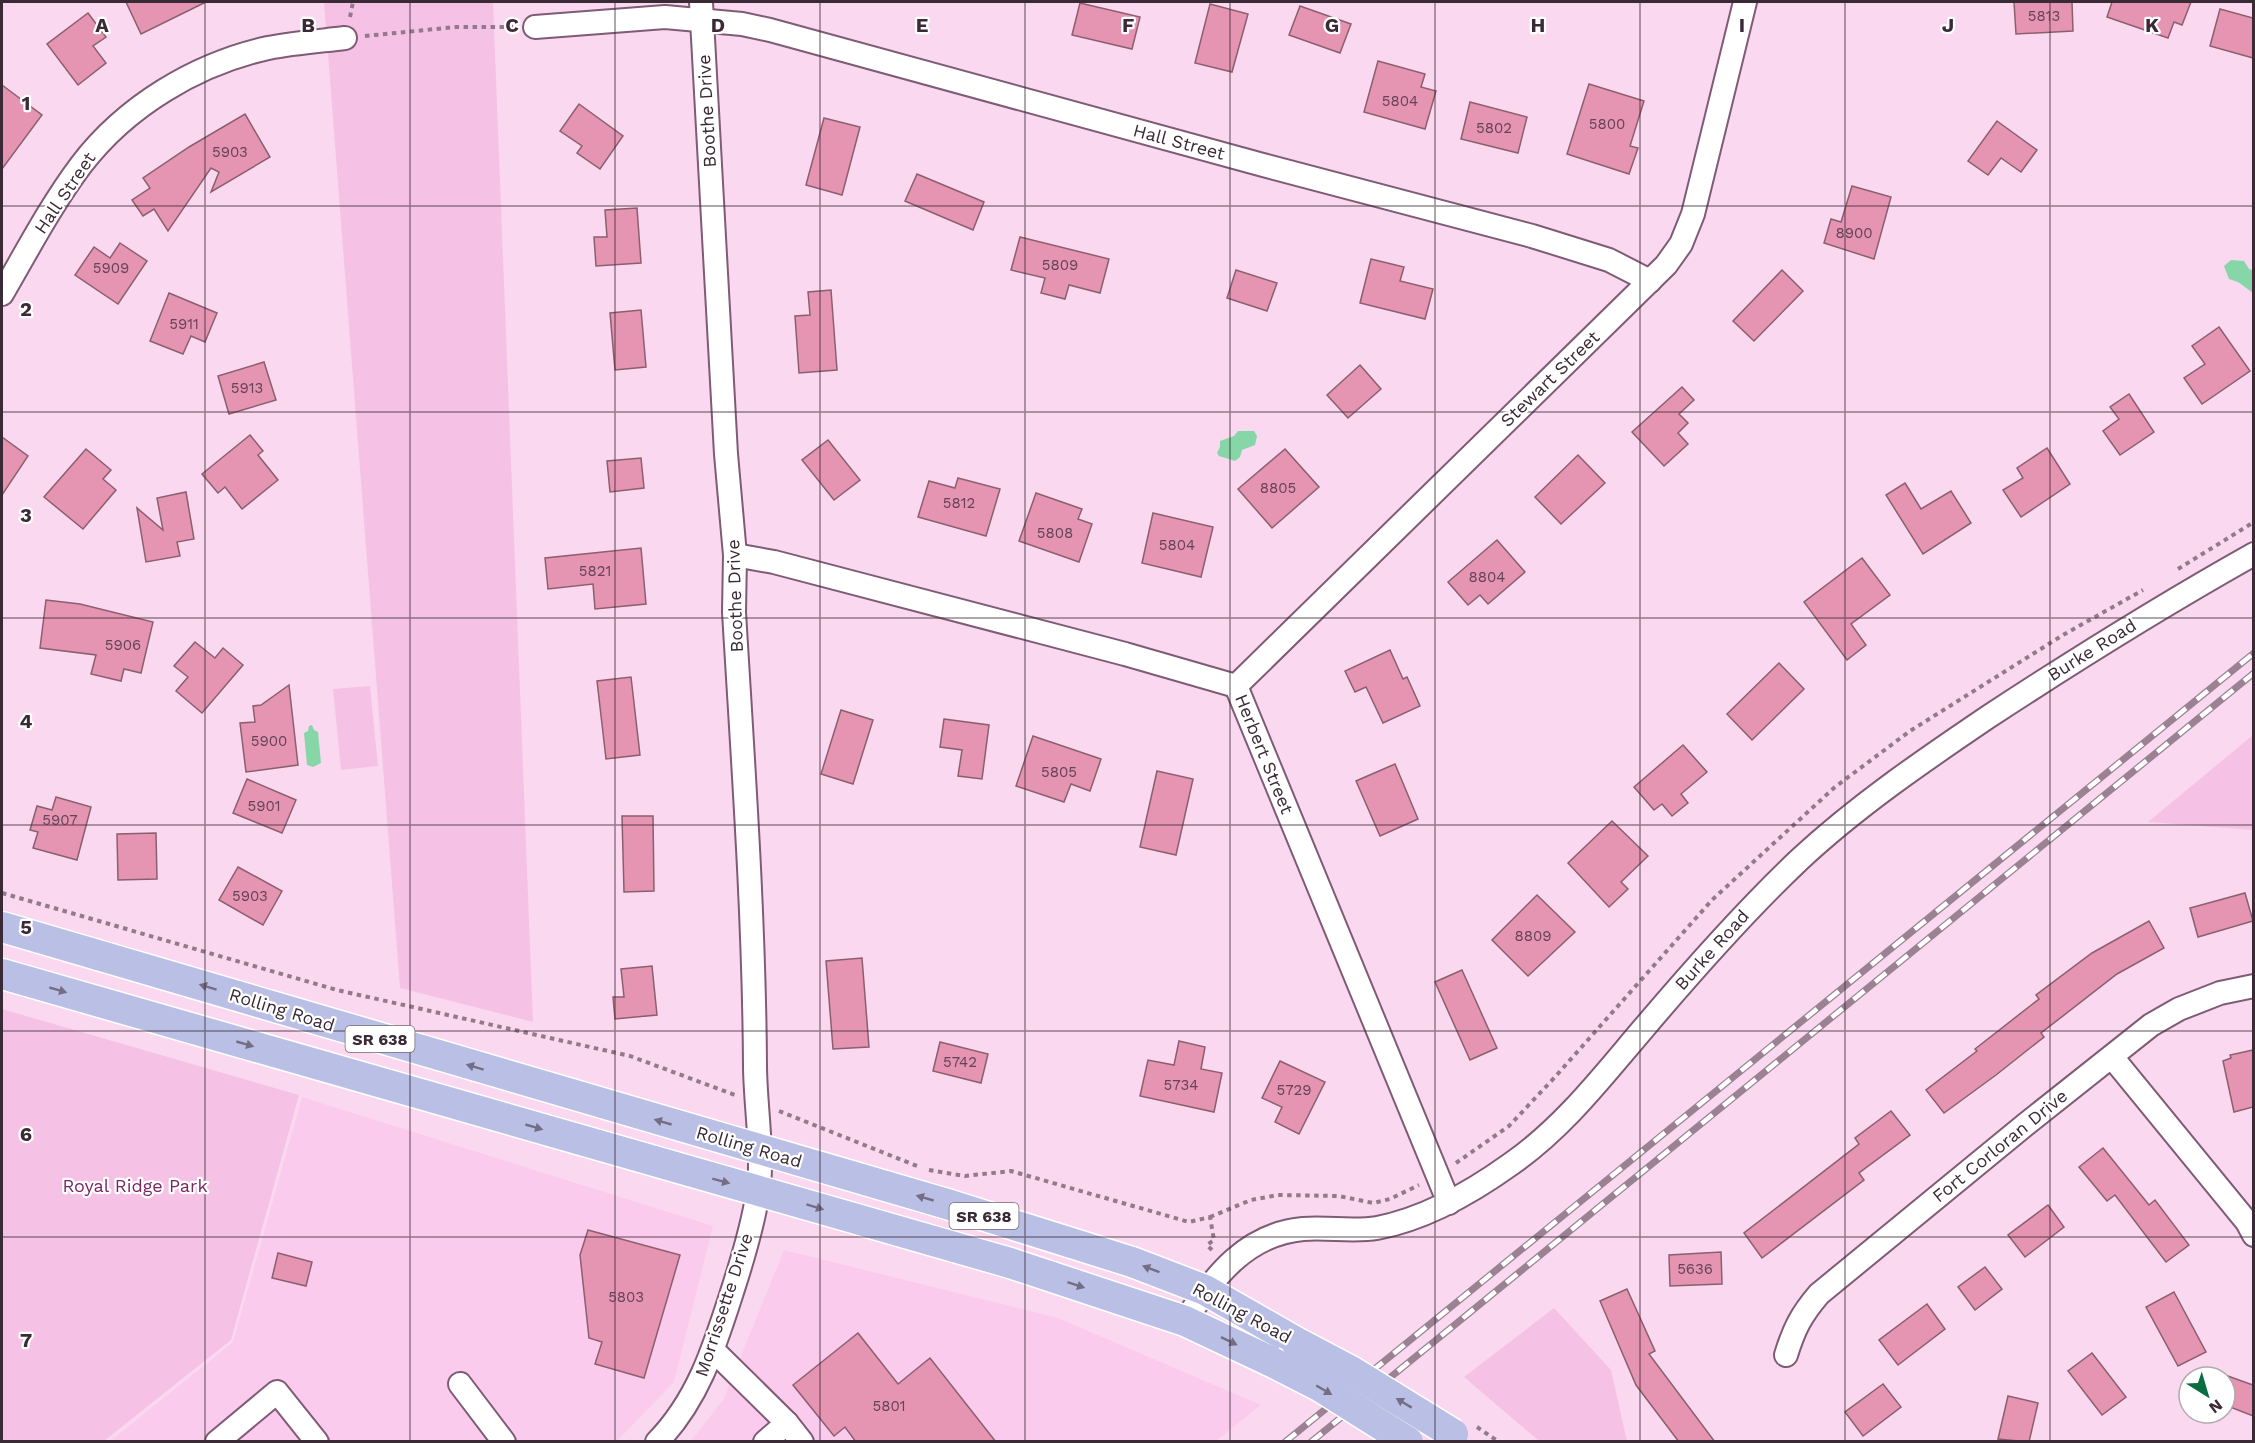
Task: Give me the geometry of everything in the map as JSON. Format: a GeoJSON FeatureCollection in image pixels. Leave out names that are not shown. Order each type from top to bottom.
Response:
{"type":"FeatureCollection","features":[{"type":"Feature","properties":{"kind":"main road","name":"Rolling Road"},"geometry":{"type":"LineString","coordinates":[[2,927],[947,1204],[1132,1262],[1205,1290],[1463,1433]]}},
{"type":"Feature","properties":{"kind":"main road","name":"Rolling Road"},"geometry":{"type":"LineString","coordinates":[[2,975],[1021,1267],[1185,1321],[1321,1387],[1407,1442]]}},
{"type":"Feature","properties":{"kind":"street","name":"Stewart Street"},"geometry":{"type":"LineString","coordinates":[[1236,686],[1666,265],[1681,244],[1693,214],[1745,2]]}},
{"type":"Feature","properties":{"kind":"street","name":"Hall Street"},"geometry":{"type":"LineString","coordinates":[[535,27],[664,17],[701,11],[742,24],[1532,236],[1609,260],[1650,281]]}},
{"type":"Feature","properties":{"kind":"street","name":"Boothe Drive"},"geometry":{"type":"LineString","coordinates":[[701,11],[725,442],[735,555],[734,612],[754,972],[755,1101],[759,1150],[759,1191]]}},
{"type":"Feature","properties":{"kind":"street","name":"Hall Street"},"geometry":{"type":"LineString","coordinates":[[2,294],[81,165],[116,127],[152,98],[188,77],[232,58],[269,48],[345,38]]}},
{"type":"Feature","properties":{"kind":"street","name":"Burke Road"},"geometry":{"type":"LineString","coordinates":[[1185,1321],[1205,1290],[1227,1266],[1248,1247],[1270,1236],[1303,1229],[1360,1230],[1405,1221],[1449,1203],[1508,1167],[1555,1129],[1742,917],[1801,858],[1858,810],[1928,758],[2061,669],[2253,554]]}},
{"type":"Feature","properties":{"kind":"street","name":"Herbert Street"},"geometry":{"type":"LineString","coordinates":[[735,555],[774,561],[1125,654],[1236,686],[1449,1203]]}},
{"type":"Feature","properties":{"kind":"street","name":"Fort Corloran Drive"},"geometry":{"type":"LineString","coordinates":[[1786,1355],[1794,1328],[1819,1294],[2151,1025],[2180,1009],[2220,993],[2253,986]]}},
{"type":"Feature","properties":{"kind":"street"},"geometry":{"type":"LineString","coordinates":[[2112,1056],[2247,1222],[2253,1234]]}},
{"type":"Feature","properties":{"kind":"street","name":"Morrissette Drive"},"geometry":{"type":"LineString","coordinates":[[657,1442],[689,1402],[705,1372],[743,1257],[759,1191]]}},
{"type":"Feature","properties":{"kind":"street"},"geometry":{"type":"LineString","coordinates":[[713,1350],[787,1423],[802,1442]]}},
{"type":"Feature","properties":{"kind":"street"},"geometry":{"type":"LineString","coordinates":[[460,1384],[504,1442]]}},
{"type":"Feature","properties":{"kind":"street"},"geometry":{"type":"LineString","coordinates":[[217,1442],[277,1392],[317,1442]]}},
{"type":"Feature","properties":{"kind":"street"},"geometry":{"type":"LineString","coordinates":[[765,1442],[787,1423]]}},
{"type":"Feature","properties":{"kind":"path"},"geometry":{"type":"LineString","coordinates":[[345,38],[456,27],[535,27]]}},
{"type":"Feature","properties":{"kind":"path"},"geometry":{"type":"LineString","coordinates":[[2,893],[336,990],[630,1056],[755,1101],[924,1169],[965,1176],[1011,1171],[1189,1222],[1210,1217],[1214,1240],[1207,1245],[1227,1266]]}},
{"type":"Feature","properties":{"kind":"path"},"geometry":{"type":"LineString","coordinates":[[1463,1433],[1499,1442]]}},
{"type":"Feature","properties":{"kind":"shaded area"},"geometry":{"type":"Polygon","coordinates":[[[2231,260],[2244,261],[2249,269],[2253,270],[2253,293],[2238,282],[2229,279],[2224,266],[2231,260]]]}},
{"type":"Feature","properties":{"kind":"shaded area"},"geometry":{"type":"Polygon","coordinates":[[[1238,431],[1254,431],[1257,436],[1255,445],[1242,450],[1240,457],[1235,461],[1219,456],[1217,453],[1220,441],[1234,436],[1238,431]]]}},
{"type":"Feature","properties":{"kind":"shaded area"},"geometry":{"type":"Polygon","coordinates":[[[312,725],[318,732],[321,763],[313,767],[307,765],[304,733],[312,725]]]}},
{"type":"Feature","properties":{"kind":"shaded area"},"geometry":{"type":"Polygon","coordinates":[[[302,1097],[713,1226],[674,1382],[617,1441],[109,1442],[233,1342],[302,1097]]]}},
{"type":"Feature","properties":{"kind":"shaded area"},"geometry":{"type":"Polygon","coordinates":[[[784,1250],[1058,1318],[1261,1405],[1216,1441],[690,1442],[723,1400],[784,1250]]]}},
{"type":"Feature","properties":{"kind":"green space"},"geometry":{"type":"Polygon","coordinates":[[[324,2],[493,2],[533,1022],[400,988],[324,2]]]}},
{"type":"Feature","properties":{"kind":"green space"},"geometry":{"type":"Polygon","coordinates":[[[370,686],[378,766],[341,770],[333,689],[370,686]]]}},
{"type":"Feature","properties":{"kind":"green space"},"geometry":{"type":"Polygon","coordinates":[[[2253,735],[2253,830],[2148,822],[2253,735]]]}},
{"type":"Feature","properties":{"kind":"green space","name":"Royal Ridge Park"},"geometry":{"type":"Polygon","coordinates":[[[2,1009],[299,1095],[231,1340],[104,1441],[2,1441],[2,1009]]]}},
{"type":"Feature","properties":{"kind":"green space"},"geometry":{"type":"Polygon","coordinates":[[[1554,1308],[1611,1370],[1627,1441],[1539,1441],[1464,1377],[1554,1308]]]}},
{"type":"Feature","properties":{"kind":"building"},"geometry":{"type":"Polygon","coordinates":[[[126,2],[206,2],[141,34],[126,2]]]}},
{"type":"Feature","properties":{"kind":"building"},"geometry":{"type":"Polygon","coordinates":[[[2014,2],[2072,2],[2073,31],[2016,34],[2014,2]]]}},
{"type":"Feature","properties":{"kind":"building"},"geometry":{"type":"Polygon","coordinates":[[[2112,2],[2191,2],[2182,25],[2174,22],[2168,38],[2107,17],[2112,2]]]}},
{"type":"Feature","properties":{"kind":"building"},"geometry":{"type":"Polygon","coordinates":[[[1080,3],[1140,17],[1132,49],[1072,35],[1080,3]]]}},
{"type":"Feature","properties":{"kind":"building"},"geometry":{"type":"Polygon","coordinates":[[[1210,4],[1248,14],[1232,72],[1195,63],[1210,4]]]}},
{"type":"Feature","properties":{"kind":"building"},"geometry":{"type":"Polygon","coordinates":[[[1300,6],[1351,24],[1340,53],[1289,35],[1300,6]]]}},
{"type":"Feature","properties":{"kind":"building"},"geometry":{"type":"Polygon","coordinates":[[[2220,9],[2253,18],[2253,58],[2210,46],[2220,9]]]}},
{"type":"Feature","properties":{"kind":"building"},"geometry":{"type":"Polygon","coordinates":[[[88,13],[106,37],[93,46],[106,63],[78,85],[47,44],[88,13]]]}},
{"type":"Feature","properties":{"kind":"building"},"geometry":{"type":"Polygon","coordinates":[[[1378,61],[1425,74],[1421,87],[1436,91],[1425,129],[1364,112],[1378,61]]]}},
{"type":"Feature","properties":{"kind":"building"},"geometry":{"type":"Polygon","coordinates":[[[1589,84],[1644,101],[1630,146],[1638,148],[1629,174],[1567,154],[1589,84]]]}},
{"type":"Feature","properties":{"kind":"building"},"geometry":{"type":"Polygon","coordinates":[[[2,85],[42,115],[2,169],[2,85]]]}},
{"type":"Feature","properties":{"kind":"building"},"geometry":{"type":"Polygon","coordinates":[[[1470,102],[1527,117],[1518,153],[1461,139],[1470,102]]]}},
{"type":"Feature","properties":{"kind":"building"},"geometry":{"type":"Polygon","coordinates":[[[579,104],[623,136],[600,169],[577,153],[582,146],[560,131],[579,104]]]}},
{"type":"Feature","properties":{"kind":"building"},"geometry":{"type":"Polygon","coordinates":[[[245,114],[270,157],[211,192],[219,172],[211,168],[168,231],[154,209],[143,216],[132,200],[150,188],[143,178],[189,147],[245,114]]]}},
{"type":"Feature","properties":{"kind":"building"},"geometry":{"type":"Polygon","coordinates":[[[824,118],[860,127],[842,195],[806,185],[824,118]]]}},
{"type":"Feature","properties":{"kind":"building"},"geometry":{"type":"Polygon","coordinates":[[[1997,121],[2037,150],[2021,172],[2001,158],[1988,175],[1968,161],[1997,121]]]}},
{"type":"Feature","properties":{"kind":"building"},"geometry":{"type":"Polygon","coordinates":[[[917,174],[984,202],[973,230],[905,201],[917,174]]]}},
{"type":"Feature","properties":{"kind":"building"},"geometry":{"type":"Polygon","coordinates":[[[1852,186],[1891,197],[1874,259],[1824,243],[1831,219],[1841,222],[1852,186]]]}},
{"type":"Feature","properties":{"kind":"building"},"geometry":{"type":"Polygon","coordinates":[[[637,208],[641,263],[596,266],[594,237],[607,237],[605,210],[637,208]]]}},
{"type":"Feature","properties":{"kind":"building"},"geometry":{"type":"Polygon","coordinates":[[[1020,237],[1109,259],[1100,293],[1069,285],[1065,299],[1041,293],[1045,278],[1011,270],[1020,237]]]}},
{"type":"Feature","properties":{"kind":"building"},"geometry":{"type":"Polygon","coordinates":[[[120,243],[147,261],[118,304],[75,275],[94,247],[110,258],[120,243]]]}},
{"type":"Feature","properties":{"kind":"building"},"geometry":{"type":"Polygon","coordinates":[[[1371,259],[1404,267],[1400,281],[1433,289],[1425,319],[1360,303],[1371,259]]]}},
{"type":"Feature","properties":{"kind":"building"},"geometry":{"type":"Polygon","coordinates":[[[1236,270],[1277,283],[1267,311],[1227,298],[1236,270]]]}},
{"type":"Feature","properties":{"kind":"building"},"geometry":{"type":"Polygon","coordinates":[[[1782,270],[1803,291],[1754,341],[1733,321],[1782,270]]]}},
{"type":"Feature","properties":{"kind":"building"},"geometry":{"type":"Polygon","coordinates":[[[831,290],[837,370],[799,373],[795,316],[810,315],[808,292],[831,290]]]}},
{"type":"Feature","properties":{"kind":"building"},"geometry":{"type":"Polygon","coordinates":[[[169,293],[217,313],[205,342],[191,336],[183,354],[150,341],[169,293]]]}},
{"type":"Feature","properties":{"kind":"building"},"geometry":{"type":"Polygon","coordinates":[[[641,310],[646,367],[615,370],[610,313],[641,310]]]}},
{"type":"Feature","properties":{"kind":"building"},"geometry":{"type":"Polygon","coordinates":[[[2219,327],[2250,371],[2202,404],[2184,378],[2205,364],[2192,346],[2219,327]]]}},
{"type":"Feature","properties":{"kind":"building"},"geometry":{"type":"Polygon","coordinates":[[[264,362],[276,400],[229,414],[218,376],[264,362]]]}},
{"type":"Feature","properties":{"kind":"building"},"geometry":{"type":"Polygon","coordinates":[[[1360,365],[1381,389],[1348,418],[1327,395],[1360,365]]]}},
{"type":"Feature","properties":{"kind":"building"},"geometry":{"type":"Polygon","coordinates":[[[1682,387],[1694,400],[1679,414],[1688,423],[1678,433],[1688,444],[1664,466],[1632,432],[1682,387]]]}},
{"type":"Feature","properties":{"kind":"building"},"geometry":{"type":"Polygon","coordinates":[[[2129,394],[2154,432],[2120,455],[2103,431],[2119,419],[2110,407],[2129,394]]]}},
{"type":"Feature","properties":{"kind":"building"},"geometry":{"type":"Polygon","coordinates":[[[250,435],[263,451],[258,455],[278,480],[242,509],[225,487],[218,493],[202,474],[250,435]]]}},
{"type":"Feature","properties":{"kind":"building"},"geometry":{"type":"Polygon","coordinates":[[[2,437],[28,456],[2,495],[2,437]]]}},
{"type":"Feature","properties":{"kind":"building"},"geometry":{"type":"Polygon","coordinates":[[[828,440],[860,480],[834,500],[802,460],[828,440]]]}},
{"type":"Feature","properties":{"kind":"building"},"geometry":{"type":"Polygon","coordinates":[[[2047,448],[2070,484],[2021,517],[2003,490],[2023,478],[2017,468],[2047,448]]]}},
{"type":"Feature","properties":{"kind":"building"},"geometry":{"type":"Polygon","coordinates":[[[86,449],[111,470],[103,479],[116,490],[83,529],[44,497],[86,449]]]}},
{"type":"Feature","properties":{"kind":"building"},"geometry":{"type":"Polygon","coordinates":[[[1285,449],[1319,487],[1272,528],[1238,489],[1285,449]]]}},
{"type":"Feature","properties":{"kind":"building"},"geometry":{"type":"Polygon","coordinates":[[[1578,455],[1605,483],[1561,524],[1535,497],[1578,455]]]}},
{"type":"Feature","properties":{"kind":"building"},"geometry":{"type":"Polygon","coordinates":[[[641,458],[644,488],[610,492],[607,461],[641,458]]]}},
{"type":"Feature","properties":{"kind":"building"},"geometry":{"type":"Polygon","coordinates":[[[958,478],[1000,489],[986,536],[918,517],[929,481],[955,488],[958,478]]]}},
{"type":"Feature","properties":{"kind":"building"},"geometry":{"type":"Polygon","coordinates":[[[1905,483],[1921,509],[1951,491],[1971,523],[1923,554],[1886,495],[1905,483]]]}},
{"type":"Feature","properties":{"kind":"building"},"geometry":{"type":"Polygon","coordinates":[[[186,492],[194,539],[177,542],[180,556],[146,562],[137,508],[163,530],[157,498],[186,492]]]}},
{"type":"Feature","properties":{"kind":"building"},"geometry":{"type":"Polygon","coordinates":[[[1036,493],[1082,509],[1078,519],[1092,524],[1079,562],[1019,541],[1036,493]]]}},
{"type":"Feature","properties":{"kind":"building"},"geometry":{"type":"Polygon","coordinates":[[[1153,513],[1213,527],[1201,577],[1142,563],[1153,513]]]}},
{"type":"Feature","properties":{"kind":"building"},"geometry":{"type":"Polygon","coordinates":[[[1497,540],[1525,572],[1488,604],[1480,595],[1468,605],[1448,582],[1497,540]]]}},
{"type":"Feature","properties":{"kind":"building"},"geometry":{"type":"Polygon","coordinates":[[[641,548],[646,604],[595,609],[593,584],[548,589],[545,558],[641,548]]]}},
{"type":"Feature","properties":{"kind":"building"},"geometry":{"type":"Polygon","coordinates":[[[1862,558],[1890,595],[1851,624],[1866,645],[1847,660],[1804,602],[1862,558]]]}},
{"type":"Feature","properties":{"kind":"building"},"geometry":{"type":"Polygon","coordinates":[[[46,600],[80,604],[153,622],[141,673],[124,669],[121,681],[91,674],[96,655],[40,648],[46,600]]]}},
{"type":"Feature","properties":{"kind":"building"},"geometry":{"type":"Polygon","coordinates":[[[195,642],[215,658],[223,648],[243,665],[202,713],[176,691],[188,677],[174,666],[195,642]]]}},
{"type":"Feature","properties":{"kind":"building"},"geometry":{"type":"Polygon","coordinates":[[[1390,650],[1403,679],[1407,677],[1420,706],[1383,723],[1366,687],[1355,692],[1345,671],[1390,650]]]}},
{"type":"Feature","properties":{"kind":"building"},"geometry":{"type":"Polygon","coordinates":[[[1779,663],[1804,689],[1752,740],[1727,714],[1779,663]]]}},
{"type":"Feature","properties":{"kind":"building"},"geometry":{"type":"Polygon","coordinates":[[[631,677],[640,755],[606,759],[597,681],[631,677]]]}},
{"type":"Feature","properties":{"kind":"building"},"geometry":{"type":"Polygon","coordinates":[[[289,685],[298,765],[246,772],[240,723],[255,722],[253,706],[261,705],[289,685]]]}},
{"type":"Feature","properties":{"kind":"building"},"geometry":{"type":"Polygon","coordinates":[[[841,710],[873,720],[853,784],[821,774],[841,710]]]}},
{"type":"Feature","properties":{"kind":"building"},"geometry":{"type":"Polygon","coordinates":[[[944,719],[989,725],[982,779],[958,776],[962,750],[940,747],[944,719]]]}},
{"type":"Feature","properties":{"kind":"building"},"geometry":{"type":"Polygon","coordinates":[[[1033,736],[1101,759],[1090,791],[1071,784],[1064,802],[1016,786],[1033,736]]]}},
{"type":"Feature","properties":{"kind":"building"},"geometry":{"type":"Polygon","coordinates":[[[1683,745],[1707,772],[1681,794],[1688,803],[1672,816],[1662,804],[1654,810],[1634,787],[1683,745]]]}},
{"type":"Feature","properties":{"kind":"building"},"geometry":{"type":"Polygon","coordinates":[[[1395,764],[1418,819],[1380,836],[1356,781],[1395,764]]]}},
{"type":"Feature","properties":{"kind":"building"},"geometry":{"type":"Polygon","coordinates":[[[1157,771],[1193,779],[1176,855],[1140,847],[1157,771]]]}},
{"type":"Feature","properties":{"kind":"building"},"geometry":{"type":"Polygon","coordinates":[[[247,779],[296,800],[282,833],[233,813],[247,779]]]}},
{"type":"Feature","properties":{"kind":"building"},"geometry":{"type":"Polygon","coordinates":[[[56,797],[91,807],[77,860],[33,848],[38,832],[30,830],[37,806],[52,810],[56,797]]]}},
{"type":"Feature","properties":{"kind":"building"},"geometry":{"type":"Polygon","coordinates":[[[622,816],[653,816],[654,891],[624,892],[622,816]]]}},
{"type":"Feature","properties":{"kind":"building"},"geometry":{"type":"Polygon","coordinates":[[[1612,821],[1648,856],[1621,882],[1628,889],[1609,907],[1568,863],[1612,821]]]}},
{"type":"Feature","properties":{"kind":"building"},"geometry":{"type":"Polygon","coordinates":[[[156,833],[157,879],[118,880],[117,834],[156,833]]]}},
{"type":"Feature","properties":{"kind":"building"},"geometry":{"type":"Polygon","coordinates":[[[238,867],[282,891],[263,925],[219,900],[238,867]]]}},
{"type":"Feature","properties":{"kind":"building"},"geometry":{"type":"Polygon","coordinates":[[[2245,893],[2253,921],[2198,937],[2190,908],[2245,893]]]}},
{"type":"Feature","properties":{"kind":"building"},"geometry":{"type":"Polygon","coordinates":[[[1537,895],[1575,932],[1528,976],[1492,940],[1537,895]]]}},
{"type":"Feature","properties":{"kind":"building"},"geometry":{"type":"Polygon","coordinates":[[[2149,921],[2164,948],[2117,974],[2041,1033],[2044,1037],[1944,1113],[1926,1090],[2039,999],[2036,995],[2092,953],[2149,921]]]}},
{"type":"Feature","properties":{"kind":"building"},"geometry":{"type":"Polygon","coordinates":[[[862,958],[869,1047],[833,1049],[826,961],[862,958]]]}},
{"type":"Feature","properties":{"kind":"building"},"geometry":{"type":"Polygon","coordinates":[[[652,966],[657,1015],[615,1019],[613,997],[624,997],[621,969],[652,966]]]}},
{"type":"Feature","properties":{"kind":"building"},"geometry":{"type":"Polygon","coordinates":[[[1462,970],[1497,1048],[1470,1060],[1435,982],[1462,970]]]}},
{"type":"Feature","properties":{"kind":"building"},"geometry":{"type":"Polygon","coordinates":[[[1179,1041],[1205,1047],[1201,1069],[1222,1073],[1214,1112],[1140,1096],[1148,1060],[1174,1065],[1179,1041]]]}},
{"type":"Feature","properties":{"kind":"building"},"geometry":{"type":"Polygon","coordinates":[[[940,1042],[988,1054],[981,1083],[933,1071],[940,1042]]]}},
{"type":"Feature","properties":{"kind":"building"},"geometry":{"type":"Polygon","coordinates":[[[2253,1050],[2253,1107],[2234,1112],[2223,1061],[2231,1058],[2230,1055],[2253,1050]]]}},
{"type":"Feature","properties":{"kind":"building"},"geometry":{"type":"Polygon","coordinates":[[[1280,1061],[1325,1082],[1299,1134],[1275,1122],[1282,1107],[1262,1098],[1280,1061]]]}},
{"type":"Feature","properties":{"kind":"building"},"geometry":{"type":"Polygon","coordinates":[[[1891,1111],[1910,1135],[1859,1173],[1864,1180],[1762,1258],[1744,1233],[1859,1144],[1855,1138],[1891,1111]]]}},
{"type":"Feature","properties":{"kind":"building"},"geometry":{"type":"Polygon","coordinates":[[[2103,1148],[2149,1205],[2155,1200],[2189,1245],[2166,1262],[2115,1195],[2107,1201],[2079,1167],[2103,1148]]]}},
{"type":"Feature","properties":{"kind":"building"},"geometry":{"type":"Polygon","coordinates":[[[2048,1205],[2064,1227],[2025,1257],[2008,1235],[2048,1205]]]}},
{"type":"Feature","properties":{"kind":"building"},"geometry":{"type":"Polygon","coordinates":[[[588,1230],[680,1255],[644,1378],[595,1364],[602,1342],[589,1338],[580,1255],[588,1230]]]}},
{"type":"Feature","properties":{"kind":"building"},"geometry":{"type":"Polygon","coordinates":[[[1721,1252],[1722,1284],[1670,1286],[1669,1255],[1721,1252]]]}},
{"type":"Feature","properties":{"kind":"building"},"geometry":{"type":"Polygon","coordinates":[[[278,1253],[312,1262],[306,1286],[272,1278],[278,1253]]]}},
{"type":"Feature","properties":{"kind":"building"},"geometry":{"type":"Polygon","coordinates":[[[1985,1267],[2002,1289],[1975,1310],[1958,1287],[1985,1267]]]}},
{"type":"Feature","properties":{"kind":"building"},"geometry":{"type":"Polygon","coordinates":[[[1627,1289],[1655,1351],[1649,1354],[1715,1442],[1679,1442],[1636,1385],[1600,1301],[1627,1289]]]}},
{"type":"Feature","properties":{"kind":"building"},"geometry":{"type":"Polygon","coordinates":[[[2174,1292],[2206,1352],[2177,1365],[2146,1307],[2174,1292]]]}},
{"type":"Feature","properties":{"kind":"building"},"geometry":{"type":"Polygon","coordinates":[[[1927,1304],[1945,1329],[1898,1365],[1879,1340],[1927,1304]]]}},
{"type":"Feature","properties":{"kind":"building"},"geometry":{"type":"Polygon","coordinates":[[[858,1333],[898,1384],[930,1358],[996,1442],[856,1442],[845,1427],[834,1436],[793,1385],[858,1333]]]}},
{"type":"Feature","properties":{"kind":"building"},"geometry":{"type":"Polygon","coordinates":[[[2092,1353],[2126,1397],[2102,1415],[2068,1371],[2092,1353]]]}},
{"type":"Feature","properties":{"kind":"building"},"geometry":{"type":"Polygon","coordinates":[[[2237,1379],[2253,1385],[2253,1416],[2237,1410],[2237,1379]]]}},
{"type":"Feature","properties":{"kind":"building"},"geometry":{"type":"Polygon","coordinates":[[[1883,1384],[1901,1407],[1863,1436],[1845,1412],[1883,1384]]]}},
{"type":"Feature","properties":{"kind":"building"},"geometry":{"type":"Polygon","coordinates":[[[2008,1396],[2038,1403],[2029,1442],[1998,1439],[2008,1396]]]}},
{"type":"Feature","properties":{"kind":"railway"},"geometry":{"type":"LineString","coordinates":[[1285,1442],[2254,653]]}},
{"type":"Feature","properties":{"kind":"railway"},"geometry":{"type":"LineString","coordinates":[[1311,1442],[2254,673]]}}]}
